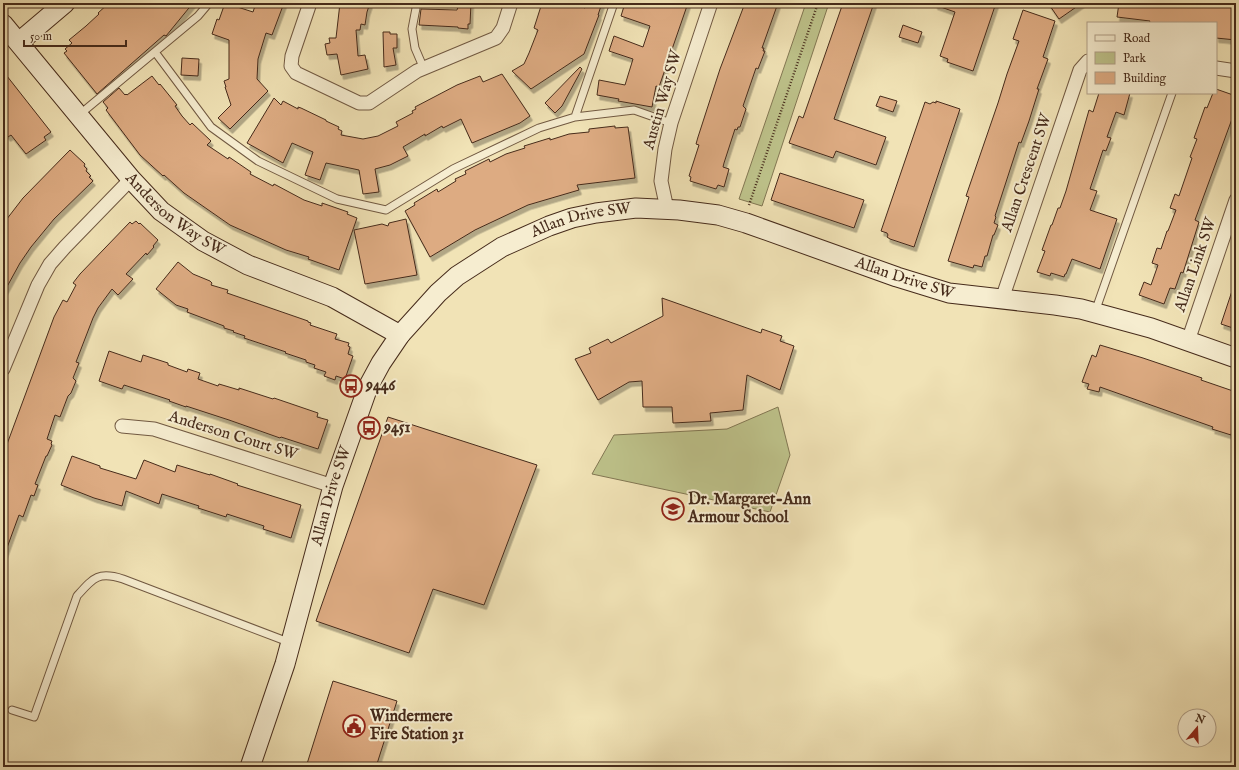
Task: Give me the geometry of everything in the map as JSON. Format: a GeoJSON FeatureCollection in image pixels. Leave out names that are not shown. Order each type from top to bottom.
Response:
{"type":"FeatureCollection","features":[{"type":"Feature","properties":{"kind":"street"},"geometry":{"type":"LineString","coordinates":[[19,42],[65,3]]}},
{"type":"Feature","properties":{"kind":"street"},"geometry":{"type":"LineString","coordinates":[[310,3],[292,56],[291,66],[296,73],[359,103],[369,103],[417,71],[496,38],[503,28],[512,3]]}},
{"type":"Feature","properties":{"kind":"street","name":"Austin Way SW"},"geometry":{"type":"LineString","coordinates":[[667,208],[660,181],[665,149],[671,123],[712,3]]}},
{"type":"Feature","properties":{"kind":"street","name":"Anderson Way SW"},"geometry":{"type":"LineString","coordinates":[[3,24],[131,179],[162,211],[203,241],[248,264],[332,297],[400,335]]}},
{"type":"Feature","properties":{"kind":"street","name":"Allan Crescent SW"},"geometry":{"type":"LineString","coordinates":[[1002,299],[1080,70],[1087,61]]}},
{"type":"Feature","properties":{"kind":"street"},"geometry":{"type":"LineString","coordinates":[[1217,68],[1236,71]]}},
{"type":"Feature","properties":{"kind":"street"},"geometry":{"type":"LineString","coordinates":[[3,369],[38,285],[50,264],[131,179]]}},
{"type":"Feature","properties":{"kind":"street","name":"Allan Link SW"},"geometry":{"type":"LineString","coordinates":[[1188,341],[1236,200]]}},
{"type":"Feature","properties":{"kind":"street","name":"Allan Drive SW"},"geometry":{"type":"LineString","coordinates":[[250,767],[285,664],[333,486],[368,387],[381,363],[400,335],[438,293],[457,276],[502,247],[549,226],[590,214],[618,209],[667,208],[718,215],[746,223],[897,277],[949,293],[1055,305],[1094,312],[1133,322],[1236,358]]}},
{"type":"Feature","properties":{"kind":"street","name":"Anderson Court SW"},"geometry":{"type":"LineString","coordinates":[[122,426],[154,429],[333,486]]}},
{"type":"Feature","properties":{"kind":"lane"},"geometry":{"type":"LineString","coordinates":[[79,115],[198,16],[209,3]]}},
{"type":"Feature","properties":{"kind":"lane"},"geometry":{"type":"LineString","coordinates":[[417,3],[412,29],[415,48],[424,68]]}},
{"type":"Feature","properties":{"kind":"lane"},"geometry":{"type":"LineString","coordinates":[[575,117],[614,3]]}},
{"type":"Feature","properties":{"kind":"lane"},"geometry":{"type":"LineString","coordinates":[[154,52],[211,127],[258,162],[338,200],[386,210],[453,169],[539,128],[575,117],[634,110],[671,123]]}},
{"type":"Feature","properties":{"kind":"lane"},"geometry":{"type":"LineString","coordinates":[[1094,312],[1172,94]]}},
{"type":"Feature","properties":{"kind":"lane"},"geometry":{"type":"LineString","coordinates":[[12,710],[34,717],[77,596],[90,582],[102,576],[111,575],[123,579],[291,643]]}},
{"type":"Feature","properties":{"kind":"path"},"geometry":{"type":"LineString","coordinates":[[749,205],[818,3]]}},
{"type":"Feature","properties":{"kind":"green space"},"geometry":{"type":"Polygon","coordinates":[[[806,3],[829,3],[762,206],[739,199],[806,3]]]}},
{"type":"Feature","properties":{"kind":"green space"},"geometry":{"type":"Polygon","coordinates":[[[778,407],[790,455],[770,512],[592,474],[614,435],[727,429],[778,407]]]}},
{"type":"Feature","properties":{"kind":"building"},"geometry":{"type":"Polygon","coordinates":[[[109,3],[193,3],[166,36],[164,35],[97,94],[64,53],[67,51],[65,49],[72,43],[69,40],[99,14],[98,13],[109,3]]]}},
{"type":"Feature","properties":{"kind":"building"},"geometry":{"type":"Polygon","coordinates":[[[225,3],[253,12],[256,3],[284,3],[272,35],[266,33],[258,59],[257,79],[268,91],[230,129],[218,118],[231,105],[224,81],[229,79],[229,40],[212,34],[225,3]]]}},
{"type":"Feature","properties":{"kind":"building"},"geometry":{"type":"Polygon","coordinates":[[[340,3],[370,3],[365,25],[361,24],[360,30],[356,30],[358,56],[365,55],[368,69],[341,75],[337,54],[327,55],[325,44],[330,43],[329,38],[336,38],[340,3]]]}},
{"type":"Feature","properties":{"kind":"building"},"geometry":{"type":"Polygon","coordinates":[[[459,3],[471,3],[470,24],[468,24],[468,29],[419,25],[421,9],[457,10],[459,3]]]}},
{"type":"Feature","properties":{"kind":"building"},"geometry":{"type":"Polygon","coordinates":[[[542,3],[570,3],[585,8],[587,3],[602,3],[584,54],[531,89],[512,71],[524,64],[529,53],[538,30],[534,28],[542,3]]]}},
{"type":"Feature","properties":{"kind":"building"},"geometry":{"type":"Polygon","coordinates":[[[625,3],[688,3],[659,87],[656,86],[652,107],[618,101],[619,99],[597,95],[599,80],[625,85],[633,59],[609,51],[614,36],[643,47],[650,26],[621,16],[625,3]]]}},
{"type":"Feature","properties":{"kind":"building"},"geometry":{"type":"Polygon","coordinates":[[[745,3],[778,3],[762,48],[764,48],[763,51],[765,51],[758,69],[756,68],[743,106],[746,109],[740,127],[738,127],[737,130],[735,129],[724,163],[723,167],[729,169],[724,187],[718,185],[716,189],[690,181],[691,177],[689,176],[699,145],[696,144],[698,137],[720,69],[745,3]]]}},
{"type":"Feature","properties":{"kind":"building"},"geometry":{"type":"Polygon","coordinates":[[[843,3],[874,3],[834,119],[886,137],[876,165],[836,151],[833,158],[789,143],[799,116],[803,118],[843,3]]]}},
{"type":"Feature","properties":{"kind":"building"},"geometry":{"type":"Polygon","coordinates":[[[935,3],[996,3],[973,71],[947,62],[948,59],[940,56],[955,12],[935,5],[935,3]]]}},
{"type":"Feature","properties":{"kind":"building"},"geometry":{"type":"Polygon","coordinates":[[[1048,3],[1082,3],[1059,19],[1048,3]]]}},
{"type":"Feature","properties":{"kind":"building"},"geometry":{"type":"Polygon","coordinates":[[[1119,3],[1236,3],[1236,40],[1217,38],[1217,22],[1150,22],[1117,17],[1119,3]]]}},
{"type":"Feature","properties":{"kind":"building"},"geometry":{"type":"Polygon","coordinates":[[[1023,10],[1055,21],[1043,57],[1048,59],[1037,89],[1039,89],[1029,121],[1021,143],[1019,142],[995,216],[994,223],[998,225],[993,235],[987,256],[985,256],[982,267],[974,265],[973,268],[948,261],[969,197],[966,196],[1019,41],[1013,39],[1023,10]]]}},
{"type":"Feature","properties":{"kind":"building"},"geometry":{"type":"Polygon","coordinates":[[[903,25],[922,32],[918,43],[899,37],[903,25]]]}},
{"type":"Feature","properties":{"kind":"building"},"geometry":{"type":"Polygon","coordinates":[[[383,32],[397,34],[397,48],[393,48],[396,65],[384,67],[383,32]]]}},
{"type":"Feature","properties":{"kind":"building"},"geometry":{"type":"Polygon","coordinates":[[[182,58],[199,59],[198,76],[181,75],[182,58]]]}},
{"type":"Feature","properties":{"kind":"building"},"geometry":{"type":"Polygon","coordinates":[[[580,67],[582,69],[562,106],[555,113],[545,103],[580,67]]]}},
{"type":"Feature","properties":{"kind":"building"},"geometry":{"type":"Polygon","coordinates":[[[3,71],[51,132],[44,137],[46,140],[26,154],[11,135],[8,137],[3,130],[3,71]]]}},
{"type":"Feature","properties":{"kind":"building"},"geometry":{"type":"Polygon","coordinates":[[[502,74],[530,116],[520,123],[472,143],[461,119],[443,128],[442,126],[425,136],[425,134],[403,147],[408,156],[390,165],[375,169],[379,192],[363,194],[359,170],[326,163],[320,180],[305,175],[313,152],[292,143],[283,163],[247,143],[274,98],[281,105],[283,101],[298,109],[298,107],[301,108],[339,127],[338,129],[342,131],[341,135],[363,139],[378,136],[398,126],[396,122],[413,113],[412,111],[416,109],[415,107],[457,85],[480,76],[483,82],[502,74]]]}},
{"type":"Feature","properties":{"kind":"building"},"geometry":{"type":"Polygon","coordinates":[[[152,76],[177,105],[175,106],[190,125],[192,123],[211,141],[207,145],[228,159],[229,157],[251,172],[250,174],[273,186],[274,184],[304,200],[322,206],[322,203],[348,212],[347,214],[357,218],[339,270],[308,259],[309,257],[286,250],[230,225],[184,193],[140,155],[106,110],[108,108],[103,102],[119,88],[125,95],[127,95],[152,76]]]}},
{"type":"Feature","properties":{"kind":"building"},"geometry":{"type":"Polygon","coordinates":[[[1217,89],[1236,96],[1236,108],[1195,220],[1199,222],[1183,273],[1181,272],[1175,289],[1170,288],[1164,304],[1139,295],[1144,282],[1151,285],[1158,265],[1152,263],[1157,248],[1161,249],[1176,210],[1170,208],[1175,194],[1179,196],[1192,158],[1190,157],[1197,139],[1194,138],[1205,107],[1207,108],[1213,94],[1217,94],[1217,89]]]}},
{"type":"Feature","properties":{"kind":"building"},"geometry":{"type":"Polygon","coordinates":[[[1099,94],[1130,94],[1124,115],[1116,112],[1107,137],[1111,138],[1106,151],[1103,150],[1090,189],[1097,191],[1090,210],[1117,219],[1100,269],[1072,259],[1064,277],[1051,273],[1050,276],[1037,272],[1045,251],[1042,250],[1066,191],[1089,110],[1093,112],[1099,94]]]}},
{"type":"Feature","properties":{"kind":"building"},"geometry":{"type":"Polygon","coordinates":[[[880,96],[897,101],[893,112],[876,106],[880,96]]]}},
{"type":"Feature","properties":{"kind":"building"},"geometry":{"type":"Polygon","coordinates":[[[936,101],[960,109],[914,247],[890,239],[887,237],[887,233],[881,231],[925,102],[930,104],[933,102],[936,103],[936,101]]]}},
{"type":"Feature","properties":{"kind":"building"},"geometry":{"type":"Polygon","coordinates":[[[615,126],[615,128],[628,127],[635,178],[577,185],[579,190],[528,205],[475,230],[430,257],[405,211],[415,205],[414,203],[437,189],[438,192],[456,181],[455,179],[466,174],[465,171],[489,159],[490,162],[506,154],[525,148],[524,146],[550,138],[550,140],[569,134],[589,132],[589,129],[615,126]]]}},
{"type":"Feature","properties":{"kind":"building"},"geometry":{"type":"Polygon","coordinates":[[[70,150],[85,164],[84,166],[87,169],[86,171],[91,176],[89,177],[93,181],[54,219],[31,247],[20,263],[3,294],[3,224],[23,198],[70,150]]]}},
{"type":"Feature","properties":{"kind":"building"},"geometry":{"type":"Polygon","coordinates":[[[780,173],[864,200],[854,228],[771,200],[780,173]]]}},
{"type":"Feature","properties":{"kind":"building"},"geometry":{"type":"Polygon","coordinates":[[[406,219],[417,275],[365,284],[354,230],[382,224],[388,226],[389,223],[406,219]]]}},
{"type":"Feature","properties":{"kind":"building"},"geometry":{"type":"Polygon","coordinates":[[[136,221],[158,240],[147,255],[146,253],[126,274],[133,279],[118,295],[112,289],[98,308],[93,318],[76,362],[79,363],[73,378],[76,381],[71,393],[68,396],[60,417],[55,415],[47,439],[52,441],[52,445],[35,484],[38,485],[34,496],[31,495],[23,517],[19,515],[3,556],[3,455],[54,317],[63,300],[67,302],[76,285],[73,283],[80,274],[130,222],[132,224],[136,221]]]}},
{"type":"Feature","properties":{"kind":"building"},"geometry":{"type":"Polygon","coordinates":[[[178,262],[193,274],[210,281],[212,283],[211,285],[228,290],[227,293],[308,321],[311,323],[310,325],[337,334],[335,339],[349,343],[348,346],[350,347],[348,354],[353,356],[345,379],[336,376],[335,380],[324,376],[326,372],[314,368],[315,365],[306,362],[306,360],[244,338],[245,336],[224,328],[224,326],[187,312],[188,309],[176,305],[156,289],[178,262]]]}},
{"type":"Feature","properties":{"kind":"building"},"geometry":{"type":"Polygon","coordinates":[[[1234,285],[1236,285],[1236,329],[1221,324],[1234,285]]]}},
{"type":"Feature","properties":{"kind":"building"},"geometry":{"type":"Polygon","coordinates":[[[662,298],[761,333],[762,329],[782,336],[780,341],[794,346],[780,390],[747,375],[743,410],[710,413],[711,421],[673,423],[672,407],[643,407],[642,381],[629,382],[598,400],[575,359],[591,353],[589,348],[608,339],[611,343],[663,316],[662,298]]]}},
{"type":"Feature","properties":{"kind":"building"},"geometry":{"type":"Polygon","coordinates":[[[1100,345],[1202,378],[1201,380],[1236,392],[1236,432],[1232,431],[1231,435],[1212,429],[1213,427],[1100,387],[1099,392],[1087,389],[1089,384],[1082,382],[1092,355],[1096,357],[1100,345]]]}},
{"type":"Feature","properties":{"kind":"building"},"geometry":{"type":"Polygon","coordinates":[[[109,351],[141,362],[143,355],[168,363],[168,365],[187,372],[188,369],[200,373],[198,379],[218,386],[219,384],[239,390],[239,388],[318,413],[317,417],[328,420],[318,449],[186,407],[169,401],[170,400],[124,385],[122,389],[99,381],[109,351]]]}},
{"type":"Feature","properties":{"kind":"building"},"geometry":{"type":"Polygon","coordinates":[[[388,417],[537,465],[484,605],[433,589],[409,653],[316,621],[388,417]]]}},
{"type":"Feature","properties":{"kind":"building"},"geometry":{"type":"Polygon","coordinates":[[[72,456],[100,466],[100,468],[136,479],[144,460],[175,472],[177,465],[210,474],[238,484],[237,485],[301,505],[291,538],[263,529],[264,526],[227,514],[226,517],[198,508],[199,506],[162,494],[159,504],[126,491],[122,506],[94,498],[61,485],[72,456]]]}},
{"type":"Feature","properties":{"kind":"building","name":"Windermere Fire Station 31"},"geometry":{"type":"Polygon","coordinates":[[[333,681],[397,701],[376,767],[306,767],[333,681]]]}},
{"type":"Feature","properties":{"kind":"place","name":"9446"},"geometry":{"type":"Point","coordinates":[351,386]}},
{"type":"Feature","properties":{"kind":"place","name":"9451"},"geometry":{"type":"Point","coordinates":[369,428]}},
{"type":"Feature","properties":{"kind":"place","name":"Dr. Margaret-Ann Armour School"},"geometry":{"type":"Point","coordinates":[673,509]}},
{"type":"Feature","properties":{"kind":"place","name":"Windermere Fire Station 31"},"geometry":{"type":"Point","coordinates":[354,726]}}]}
